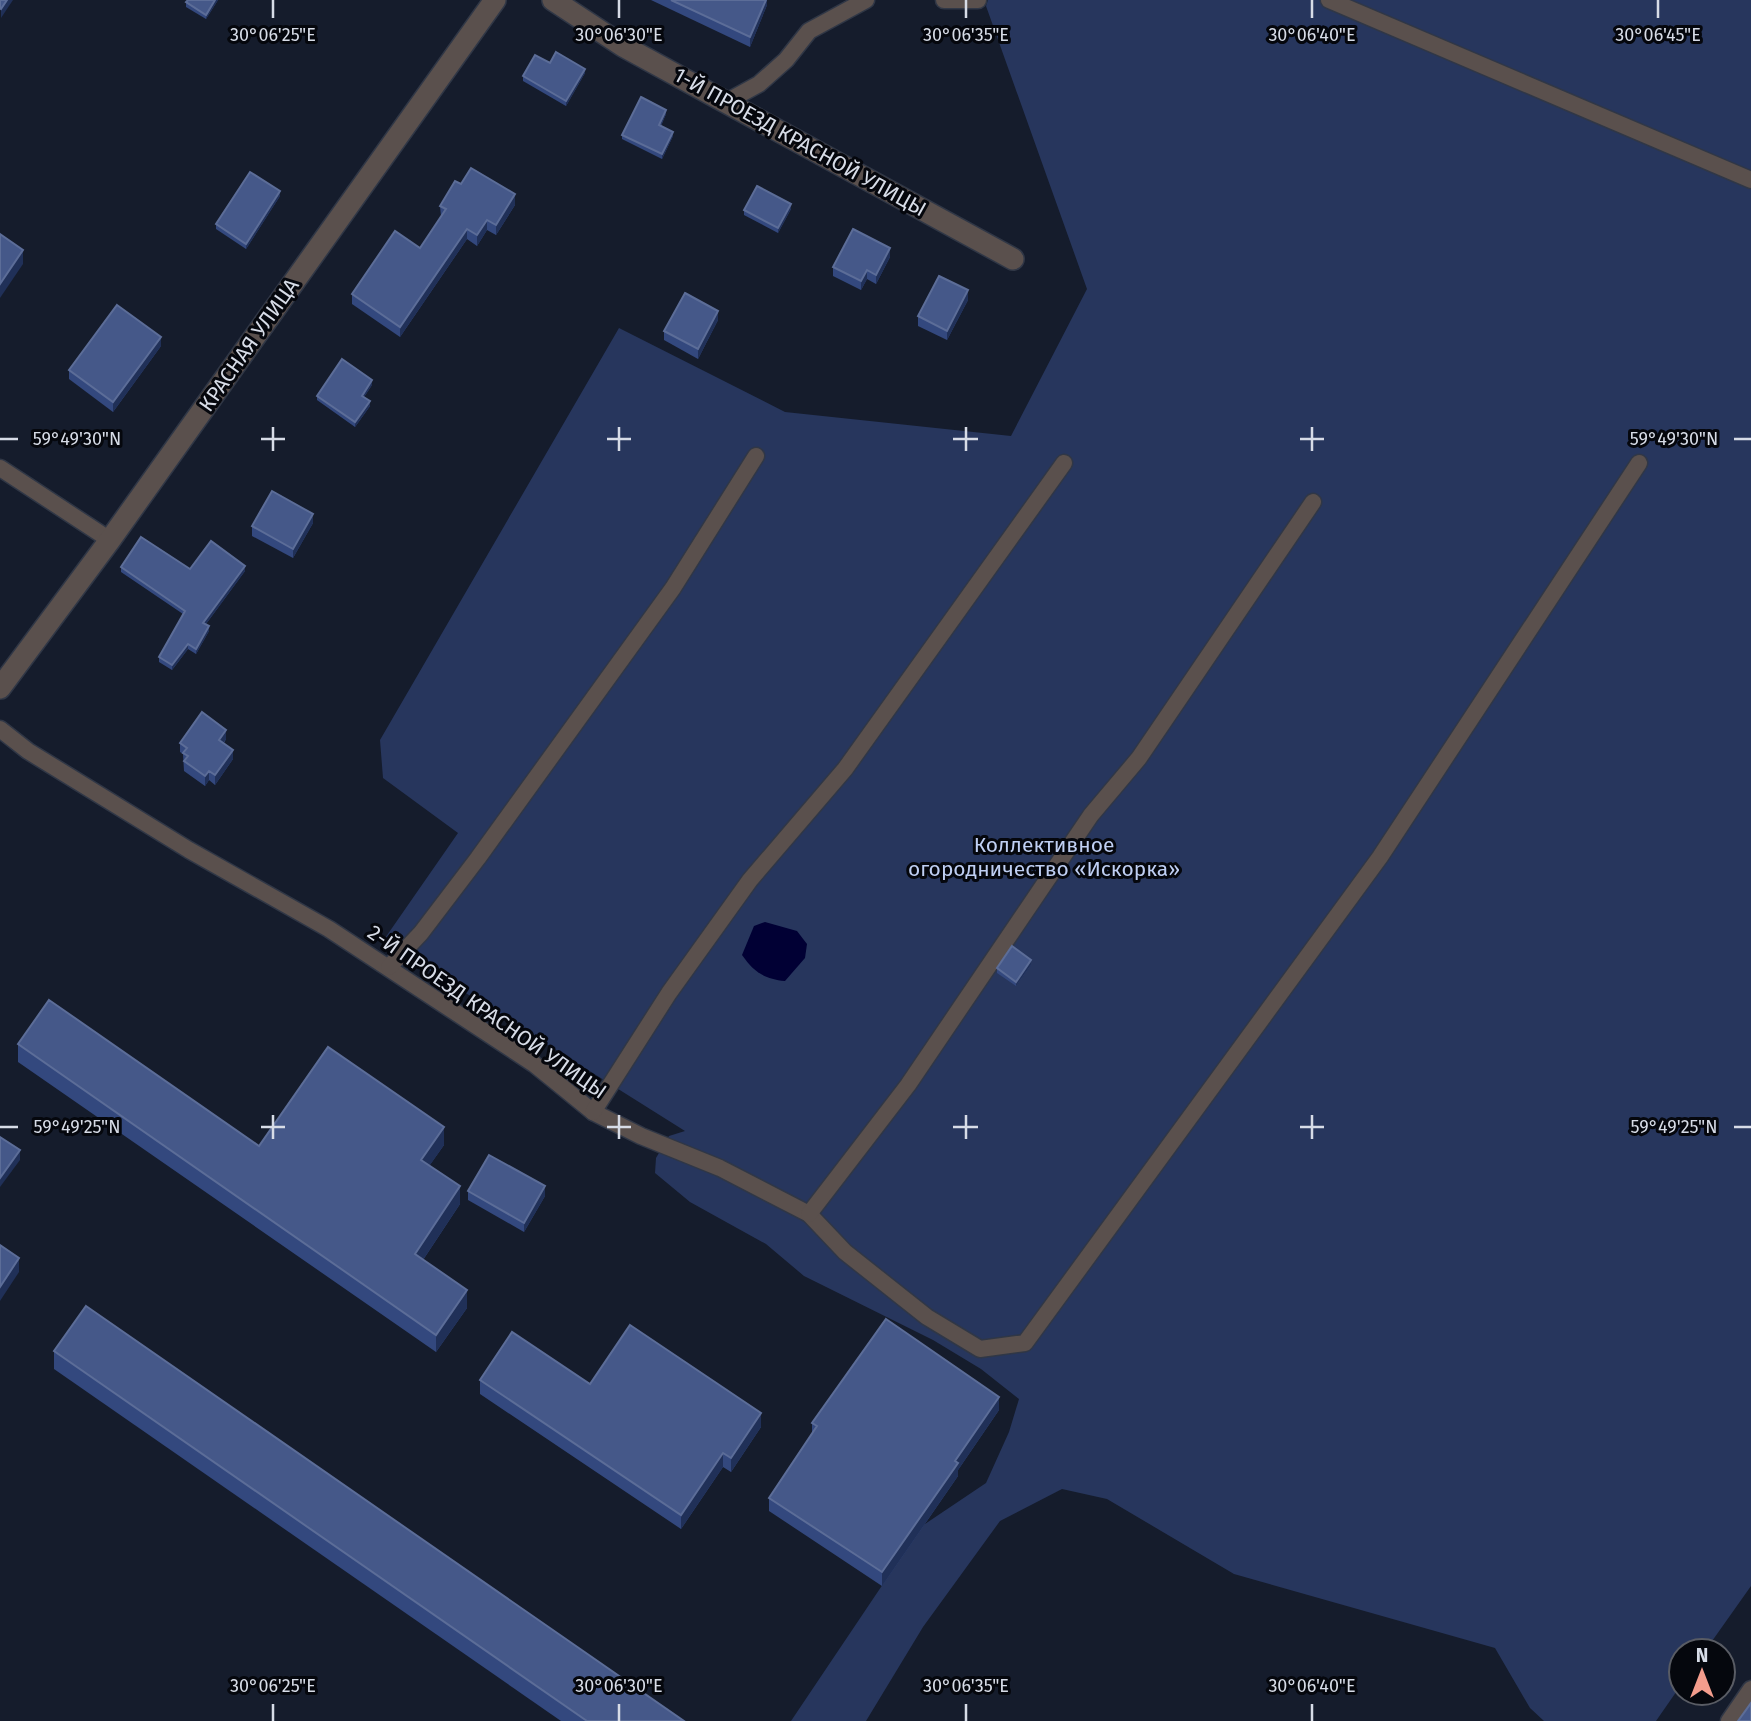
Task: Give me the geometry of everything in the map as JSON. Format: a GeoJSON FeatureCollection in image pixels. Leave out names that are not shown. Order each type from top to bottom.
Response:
{"type":"FeatureCollection","features":[{"type":"Feature","properties":{"kind":"street","name":"КРАСНАЯ УЛИЦА"},"geometry":{"type":"LineString","coordinates":[[0,688],[110,540],[495,0]]}},
{"type":"Feature","properties":{"kind":"street","name":"1-Й ПРОЕЗД КРАСНОЙ УЛИЦЫ"},"geometry":{"type":"LineString","coordinates":[[553,0],[623,46],[1013,259]]}},
{"type":"Feature","properties":{"kind":"lane"},"geometry":{"type":"LineString","coordinates":[[728,101],[759,84],[786,61],[809,31],[866,0]]}},
{"type":"Feature","properties":{"kind":"lane"},"geometry":{"type":"LineString","coordinates":[[944,0],[978,0]]}},
{"type":"Feature","properties":{"kind":"lane"},"geometry":{"type":"LineString","coordinates":[[1329,0],[1751,180]]}},
{"type":"Feature","properties":{"kind":"lane"},"geometry":{"type":"LineString","coordinates":[[389,967],[421,933],[478,858],[673,588],[755,456]]}},
{"type":"Feature","properties":{"kind":"lane"},"geometry":{"type":"LineString","coordinates":[[593,1112],[669,993],[750,880],[845,769],[1064,463]]}},
{"type":"Feature","properties":{"kind":"lane","name":"2-Й ПРОЕЗД КРАСНОЙ УЛИЦЫ"},"geometry":{"type":"LineString","coordinates":[[0,729],[39,758],[389,967],[534,1064],[593,1112],[641,1136],[720,1168],[809,1214],[845,1252],[927,1317],[980,1349],[1025,1343],[1380,858],[1639,463]]}},
{"type":"Feature","properties":{"kind":"lane"},"geometry":{"type":"LineString","coordinates":[[0,468],[110,540]]}},
{"type":"Feature","properties":{"kind":"lane"},"geometry":{"type":"LineString","coordinates":[[809,1214],[908,1085],[1091,815],[1139,758],[1313,502]]}},
{"type":"Feature","properties":{"kind":"lane"},"geometry":{"type":"LineString","coordinates":[[1729,1721],[1751,1689]]}},
{"type":"Feature","properties":{"kind":"green space","name":"Коллективное огородничество «Искорка»"},"geometry":{"type":"Polygon","coordinates":[[[988,0],[1751,0],[1751,1586],[1715,1637],[1667,1637],[1667,1705],[1656,1721],[1544,1721],[1530,1708],[1495,1648],[1234,1574],[1107,1499],[1062,1489],[1000,1521],[923,1627],[866,1721],[791,1721],[922,1526],[986,1483],[1009,1432],[1019,1399],[981,1369],[933,1340],[804,1276],[766,1244],[690,1202],[655,1173],[656,1158],[669,1136],[685,1131],[383,941],[458,833],[383,778],[380,740],[619,328],[785,412],[1011,436],[1087,289],[986,6],[988,0]]]}},
{"type":"Feature","properties":{"kind":"shaded area"},"geometry":{"type":"Polygon","coordinates":[[[765,922],[797,931],[807,944],[805,958],[785,981],[760,974],[742,955],[754,926],[765,922]]]}},
{"type":"Feature","properties":{"kind":"building"},"geometry":{"type":"Polygon","coordinates":[[[0,0],[7,0],[1,9],[0,8],[0,0]]]}},
{"type":"Feature","properties":{"kind":"building"},"geometry":{"type":"Polygon","coordinates":[[[215,0],[206,15],[186,2],[215,0]]]}},
{"type":"Feature","properties":{"kind":"building"},"geometry":{"type":"Polygon","coordinates":[[[671,0],[766,0],[750,37],[671,0]]]}},
{"type":"Feature","properties":{"kind":"building"},"geometry":{"type":"Polygon","coordinates":[[[556,52],[585,69],[566,101],[523,76],[535,55],[550,63],[556,52]]]}},
{"type":"Feature","properties":{"kind":"building"},"geometry":{"type":"Polygon","coordinates":[[[641,97],[666,110],[659,125],[673,132],[662,154],[622,135],[641,97]]]}},
{"type":"Feature","properties":{"kind":"building"},"geometry":{"type":"Polygon","coordinates":[[[471,168],[515,194],[496,225],[487,220],[477,235],[467,229],[400,327],[352,294],[395,231],[420,248],[446,209],[440,206],[455,181],[461,184],[471,168]]]}},
{"type":"Feature","properties":{"kind":"building"},"geometry":{"type":"Polygon","coordinates":[[[250,172],[280,191],[246,244],[216,224],[250,172]]]}},
{"type":"Feature","properties":{"kind":"building"},"geometry":{"type":"Polygon","coordinates":[[[757,186],[791,204],[778,228],[744,210],[757,186]]]}},
{"type":"Feature","properties":{"kind":"building"},"geometry":{"type":"Polygon","coordinates":[[[853,229],[890,248],[876,275],[867,270],[861,281],[833,267],[853,229]]]}},
{"type":"Feature","properties":{"kind":"building"},"geometry":{"type":"Polygon","coordinates":[[[0,234],[23,250],[0,284],[0,234]]]}},
{"type":"Feature","properties":{"kind":"building"},"geometry":{"type":"Polygon","coordinates":[[[939,276],[968,290],[947,331],[918,316],[939,276]]]}},
{"type":"Feature","properties":{"kind":"building"},"geometry":{"type":"Polygon","coordinates":[[[685,293],[718,311],[698,349],[664,331],[685,293]]]}},
{"type":"Feature","properties":{"kind":"building"},"geometry":{"type":"Polygon","coordinates":[[[117,305],[161,337],[113,402],[69,370],[117,305]]]}},
{"type":"Feature","properties":{"kind":"building"},"geometry":{"type":"Polygon","coordinates":[[[342,359],[372,380],[362,396],[370,401],[355,422],[317,396],[342,359]]]}},
{"type":"Feature","properties":{"kind":"building"},"geometry":{"type":"Polygon","coordinates":[[[272,491],[313,514],[293,549],[252,526],[272,491]]]}},
{"type":"Feature","properties":{"kind":"building"},"geometry":{"type":"Polygon","coordinates":[[[141,537],[190,569],[211,541],[245,566],[203,623],[209,626],[196,649],[188,644],[172,665],[159,657],[185,611],[121,567],[141,537]]]}},
{"type":"Feature","properties":{"kind":"building"},"geometry":{"type":"Polygon","coordinates":[[[202,712],[226,730],[219,740],[233,750],[215,775],[209,771],[205,776],[184,761],[188,756],[183,753],[187,748],[180,743],[202,712]]]}},
{"type":"Feature","properties":{"kind":"building"},"geometry":{"type":"Polygon","coordinates":[[[1012,946],[1031,960],[1016,982],[997,968],[1012,946]]]}},
{"type":"Feature","properties":{"kind":"building"},"geometry":{"type":"Polygon","coordinates":[[[49,1000],[259,1146],[328,1047],[444,1127],[421,1160],[460,1186],[415,1254],[467,1290],[436,1335],[18,1044],[49,1000]]]}},
{"type":"Feature","properties":{"kind":"building"},"geometry":{"type":"Polygon","coordinates":[[[0,1137],[20,1150],[0,1178],[0,1137]]]}},
{"type":"Feature","properties":{"kind":"building"},"geometry":{"type":"Polygon","coordinates":[[[489,1155],[545,1186],[524,1223],[468,1191],[489,1155]]]}},
{"type":"Feature","properties":{"kind":"building"},"geometry":{"type":"Polygon","coordinates":[[[0,1245],[19,1258],[0,1287],[0,1245]]]}},
{"type":"Feature","properties":{"kind":"building"},"geometry":{"type":"Polygon","coordinates":[[[86,1306],[684,1721],[587,1721],[54,1351],[86,1306]]]}},
{"type":"Feature","properties":{"kind":"building"},"geometry":{"type":"Polygon","coordinates":[[[886,1319],[999,1397],[955,1461],[958,1463],[882,1572],[769,1498],[817,1426],[812,1423],[886,1319]]]}},
{"type":"Feature","properties":{"kind":"building"},"geometry":{"type":"Polygon","coordinates":[[[630,1325],[761,1413],[731,1458],[723,1453],[681,1515],[480,1380],[512,1332],[590,1384],[630,1325]]]}},
{"type":"Feature","properties":{"kind":"building"},"geometry":{"type":"Polygon","coordinates":[[[1751,1703],[1751,1721],[1738,1721],[1751,1703]]]}}]}
